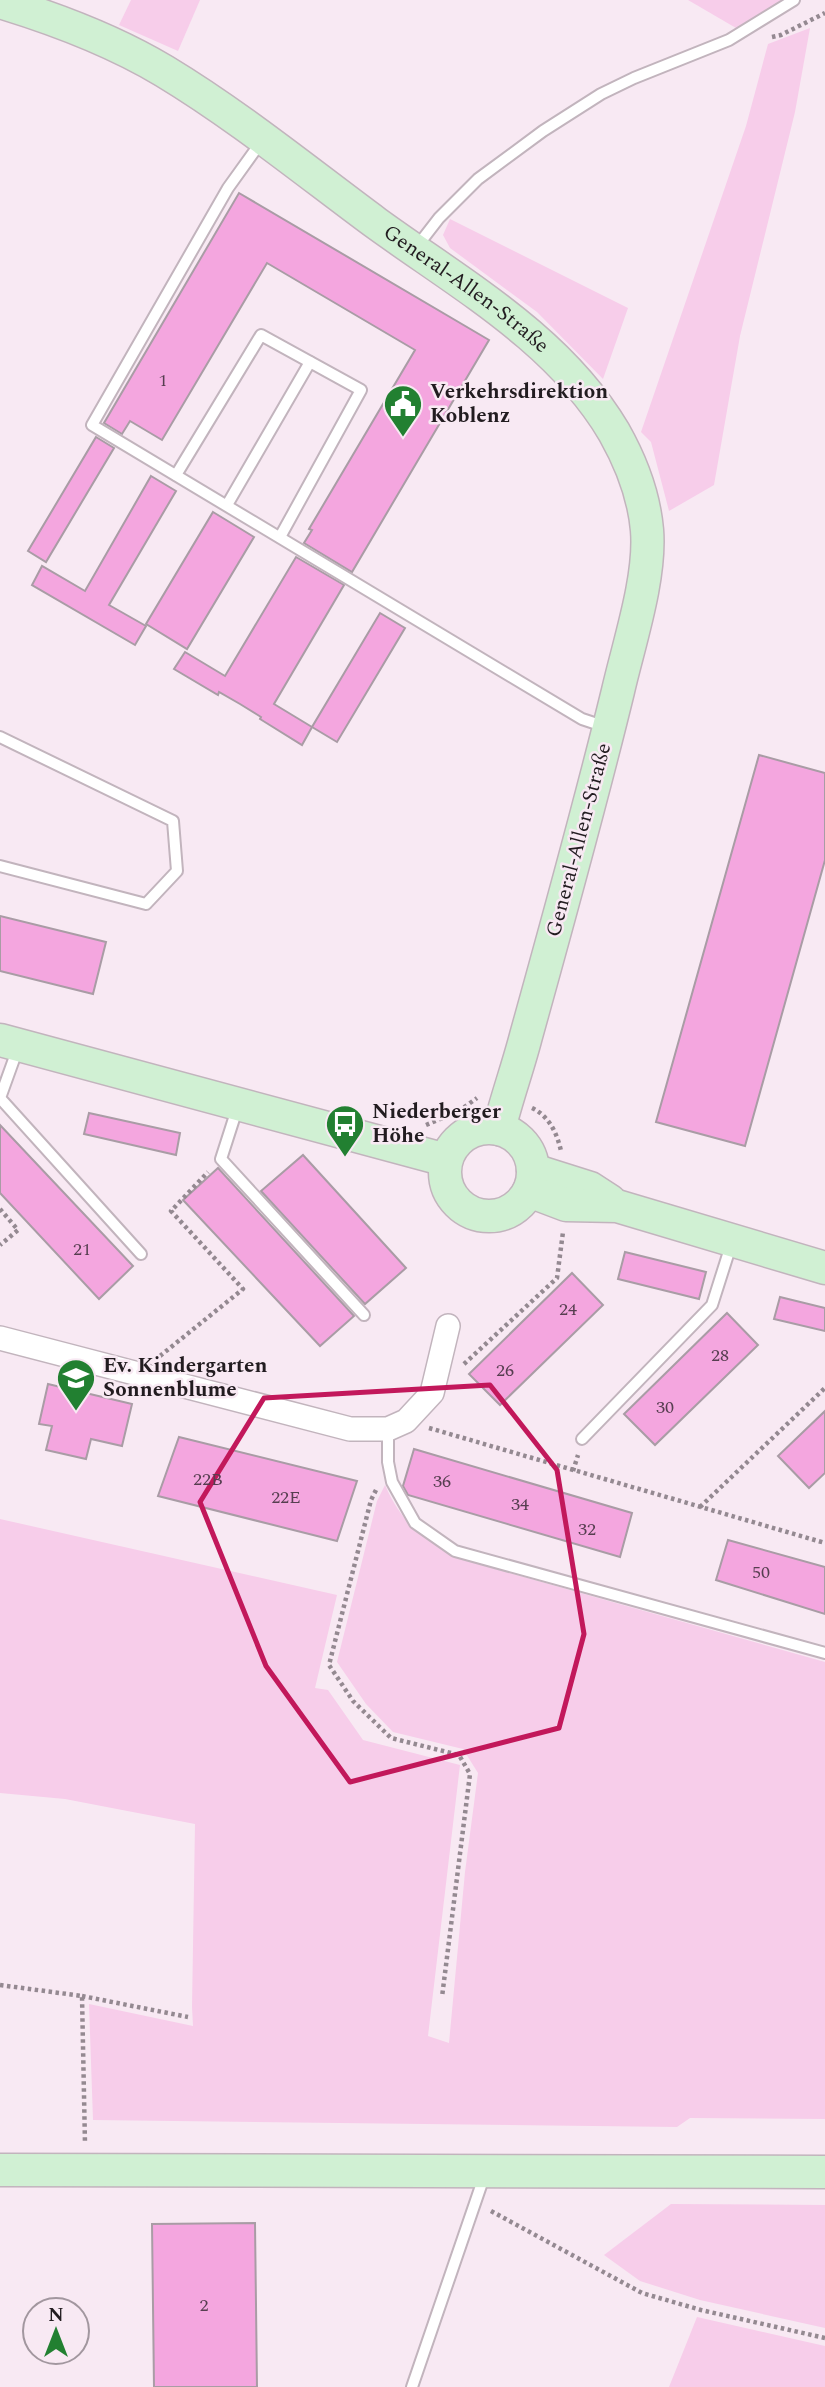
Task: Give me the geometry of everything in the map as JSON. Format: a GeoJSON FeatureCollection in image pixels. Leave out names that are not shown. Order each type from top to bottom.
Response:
{"type":"FeatureCollection","features":[{"type":"Feature","properties":{"kind":"street","name":"General-Allen-Straße"},"geometry":{"type":"LineString","coordinates":[[0,2],[36,13],[104,41],[163,71],[516,323],[544,348],[592,400],[614,433],[632,470],[642,499],[647,532],[645,569],[609,728],[503,1114]]}},
{"type":"Feature","properties":{"kind":"street"},"geometry":{"type":"LineString","coordinates":[[10,1043],[446,1160]]}},
{"type":"Feature","properties":{"kind":"street"},"geometry":{"type":"LineString","coordinates":[[503,1114],[512,1134],[523,1143],[530,1156],[531,1180],[522,1202],[511,1210],[499,1215],[473,1213],[453,1197],[447,1186],[446,1160],[455,1143],[463,1136],[503,1114]]}},
{"type":"Feature","properties":{"kind":"street"},"geometry":{"type":"LineString","coordinates":[[531,1180],[567,1193],[590,1188],[617,1206],[825,1268]]}},
{"type":"Feature","properties":{"kind":"street"},"geometry":{"type":"LineString","coordinates":[[0,1338],[350,1429],[397,1425],[432,1393],[448,1326]]}},
{"type":"Feature","properties":{"kind":"street"},"geometry":{"type":"LineString","coordinates":[[0,2170],[825,2172]]}},
{"type":"Feature","properties":{"kind":"lane"},"geometry":{"type":"LineString","coordinates":[[414,250],[439,218],[478,179],[543,131],[601,94],[729,40],[794,0]]}},
{"type":"Feature","properties":{"kind":"lane"},"geometry":{"type":"LineString","coordinates":[[263,140],[228,188],[92,425],[582,719],[609,728]]}},
{"type":"Feature","properties":{"kind":"lane"},"geometry":{"type":"LineString","coordinates":[[176,475],[261,335],[361,390],[280,537]]}},
{"type":"Feature","properties":{"kind":"lane"},"geometry":{"type":"LineString","coordinates":[[227,505],[310,362]]}},
{"type":"Feature","properties":{"kind":"lane"},"geometry":{"type":"LineString","coordinates":[[0,737],[173,821],[177,871],[146,904],[0,866]]}},
{"type":"Feature","properties":{"kind":"lane"},"geometry":{"type":"LineString","coordinates":[[10,1043],[0,1098],[141,1254]]}},
{"type":"Feature","properties":{"kind":"lane"},"geometry":{"type":"LineString","coordinates":[[239,1104],[221,1158],[364,1315]]}},
{"type":"Feature","properties":{"kind":"lane"},"geometry":{"type":"LineString","coordinates":[[582,1440],[712,1305],[733,1240]]}},
{"type":"Feature","properties":{"kind":"lane"},"geometry":{"type":"LineString","coordinates":[[397,1425],[388,1462],[392,1482],[415,1523],[455,1551],[825,1653]]}},
{"type":"Feature","properties":{"kind":"lane"},"geometry":{"type":"LineString","coordinates":[[412,2387],[486,2171]]}},
{"type":"Feature","properties":{"kind":"path"},"geometry":{"type":"LineString","coordinates":[[419,1127],[459,1111],[482,1095],[503,1114],[540,1112],[552,1125],[560,1146],[567,1193],[556,1278],[432,1393]]}},
{"type":"Feature","properties":{"kind":"path"},"geometry":{"type":"LineString","coordinates":[[150,1377],[160,1355],[243,1289],[171,1211],[221,1158]]}},
{"type":"Feature","properties":{"kind":"path"},"geometry":{"type":"LineString","coordinates":[[0,1209],[18,1230],[0,1245]]}},
{"type":"Feature","properties":{"kind":"path"},"geometry":{"type":"LineString","coordinates":[[699,1507],[825,1388]]}},
{"type":"Feature","properties":{"kind":"path"},"geometry":{"type":"LineString","coordinates":[[397,1425],[825,1543]]}},
{"type":"Feature","properties":{"kind":"path"},"geometry":{"type":"LineString","coordinates":[[388,1462],[371,1500],[328,1665],[353,1701],[391,1738],[459,1755],[470,1774],[442,1997]]}},
{"type":"Feature","properties":{"kind":"path"},"geometry":{"type":"LineString","coordinates":[[0,1985],[82,1996],[188,2017]]}},
{"type":"Feature","properties":{"kind":"path"},"geometry":{"type":"LineString","coordinates":[[82,1996],[85,2170]]}},
{"type":"Feature","properties":{"kind":"path"},"geometry":{"type":"LineString","coordinates":[[475,2202],[642,2293],[701,2311],[825,2338]]}},
{"type":"Feature","properties":{"kind":"highlighted area"},"geometry":{"type":"Polygon","coordinates":[[[490,1385],[557,1470],[584,1634],[559,1728],[350,1782],[266,1666],[200,1502],[264,1398],[490,1385]]]}},
{"type":"Feature","properties":{"kind":"shaded area"},"geometry":{"type":"Polygon","coordinates":[[[131,0],[200,0],[178,51],[119,25],[131,0]]]}},
{"type":"Feature","properties":{"kind":"shaded area"},"geometry":{"type":"Polygon","coordinates":[[[688,0],[782,0],[736,28],[688,0]]]}},
{"type":"Feature","properties":{"kind":"shaded area"},"geometry":{"type":"Polygon","coordinates":[[[810,28],[795,112],[740,336],[714,485],[669,511],[651,442],[641,432],[746,126],[768,44],[810,28]]]}},
{"type":"Feature","properties":{"kind":"shaded area"},"geometry":{"type":"Polygon","coordinates":[[[450,219],[628,308],[603,379],[537,312],[450,248],[443,235],[450,219]]]}},
{"type":"Feature","properties":{"kind":"shaded area"},"geometry":{"type":"Polygon","coordinates":[[[385,1485],[405,1519],[453,1557],[825,1662],[825,2119],[690,2118],[677,2127],[93,2120],[89,2004],[193,2026],[195,1824],[65,1799],[0,1793],[0,1519],[337,1595],[315,1688],[328,1690],[363,1740],[460,1765],[428,2036],[449,2043],[465,1872],[478,1773],[463,1749],[393,1732],[366,1704],[337,1662],[377,1501],[385,1485]]]}},
{"type":"Feature","properties":{"kind":"shaded area"},"geometry":{"type":"Polygon","coordinates":[[[671,2204],[825,2205],[825,2328],[700,2300],[640,2281],[604,2255],[671,2204]]]}},
{"type":"Feature","properties":{"kind":"shaded area"},"geometry":{"type":"Polygon","coordinates":[[[697,2317],[825,2346],[825,2387],[669,2387],[697,2317]]]}},
{"type":"Feature","properties":{"kind":"building"},"geometry":{"type":"Polygon","coordinates":[[[239,193],[489,340],[352,572],[304,543],[312,530],[309,529],[415,350],[267,263],[162,440],[130,421],[122,434],[104,423],[239,193]]]}},
{"type":"Feature","properties":{"kind":"building"},"geometry":{"type":"Polygon","coordinates":[[[96,437],[114,448],[46,562],[28,551],[96,437]]]}},
{"type":"Feature","properties":{"kind":"building"},"geometry":{"type":"Polygon","coordinates":[[[151,476],[176,491],[109,605],[146,626],[135,645],[32,585],[42,566],[85,591],[151,476]]]}},
{"type":"Feature","properties":{"kind":"building"},"geometry":{"type":"Polygon","coordinates":[[[213,512],[254,537],[187,649],[146,624],[213,512]]]}},
{"type":"Feature","properties":{"kind":"building"},"geometry":{"type":"Polygon","coordinates":[[[296,557],[344,585],[274,704],[312,727],[302,745],[240,704],[219,692],[218,695],[174,669],[185,652],[225,676],[296,557]]]}},
{"type":"Feature","properties":{"kind":"building"},"geometry":{"type":"Polygon","coordinates":[[[380,613],[405,628],[337,742],[312,727],[380,613]]]}},
{"type":"Feature","properties":{"kind":"building"},"geometry":{"type":"Polygon","coordinates":[[[759,755],[825,773],[825,860],[745,1146],[656,1122],[759,755]]]}},
{"type":"Feature","properties":{"kind":"building"},"geometry":{"type":"Polygon","coordinates":[[[0,916],[106,942],[93,994],[0,971],[0,916]]]}},
{"type":"Feature","properties":{"kind":"building"},"geometry":{"type":"Polygon","coordinates":[[[89,1113],[180,1133],[176,1155],[84,1134],[89,1113]]]}},
{"type":"Feature","properties":{"kind":"building"},"geometry":{"type":"Polygon","coordinates":[[[0,1125],[133,1266],[99,1299],[0,1193],[0,1125]]]}},
{"type":"Feature","properties":{"kind":"building"},"geometry":{"type":"Polygon","coordinates":[[[303,1155],[406,1268],[365,1304],[261,1191],[303,1155]]]}},
{"type":"Feature","properties":{"kind":"building"},"geometry":{"type":"Polygon","coordinates":[[[218,1168],[354,1316],[320,1346],[183,1200],[218,1168]]]}},
{"type":"Feature","properties":{"kind":"building"},"geometry":{"type":"Polygon","coordinates":[[[625,1252],[706,1272],[699,1299],[618,1279],[625,1252]]]}},
{"type":"Feature","properties":{"kind":"building"},"geometry":{"type":"Polygon","coordinates":[[[572,1273],[603,1305],[500,1405],[469,1374],[572,1273]]]}},
{"type":"Feature","properties":{"kind":"building"},"geometry":{"type":"Polygon","coordinates":[[[780,1297],[825,1308],[825,1331],[774,1319],[780,1297]]]}},
{"type":"Feature","properties":{"kind":"building"},"geometry":{"type":"Polygon","coordinates":[[[727,1313],[758,1345],[655,1445],[624,1414],[727,1313]]]}},
{"type":"Feature","properties":{"kind":"building"},"geometry":{"type":"Polygon","coordinates":[[[48,1384],[132,1404],[122,1446],[91,1439],[86,1459],[46,1450],[52,1426],[39,1424],[48,1384]]]}},
{"type":"Feature","properties":{"kind":"building"},"geometry":{"type":"Polygon","coordinates":[[[825,1411],[825,1473],[809,1488],[778,1456],[825,1411]]]}},
{"type":"Feature","properties":{"kind":"building"},"geometry":{"type":"Polygon","coordinates":[[[179,1437],[357,1481],[337,1541],[158,1496],[179,1437]]]}},
{"type":"Feature","properties":{"kind":"building"},"geometry":{"type":"Polygon","coordinates":[[[414,1449],[632,1513],[620,1557],[408,1495],[403,1486],[414,1449]]]}},
{"type":"Feature","properties":{"kind":"building"},"geometry":{"type":"Polygon","coordinates":[[[728,1540],[825,1567],[825,1614],[716,1580],[728,1540]]]}},
{"type":"Feature","properties":{"kind":"building"},"geometry":{"type":"Polygon","coordinates":[[[255,2223],[257,2387],[154,2387],[152,2224],[255,2223]]]}},
{"type":"Feature","properties":{"kind":"place","name":"Verkehrsdirektion Koblenz"},"geometry":{"type":"Point","coordinates":[403,438]}},
{"type":"Feature","properties":{"kind":"place","name":"Niederberger Höhe"},"geometry":{"type":"Point","coordinates":[345,1158]}},
{"type":"Feature","properties":{"kind":"place","name":"Ev. Kindergarten Sonnenblume"},"geometry":{"type":"Point","coordinates":[76,1412]}}]}
